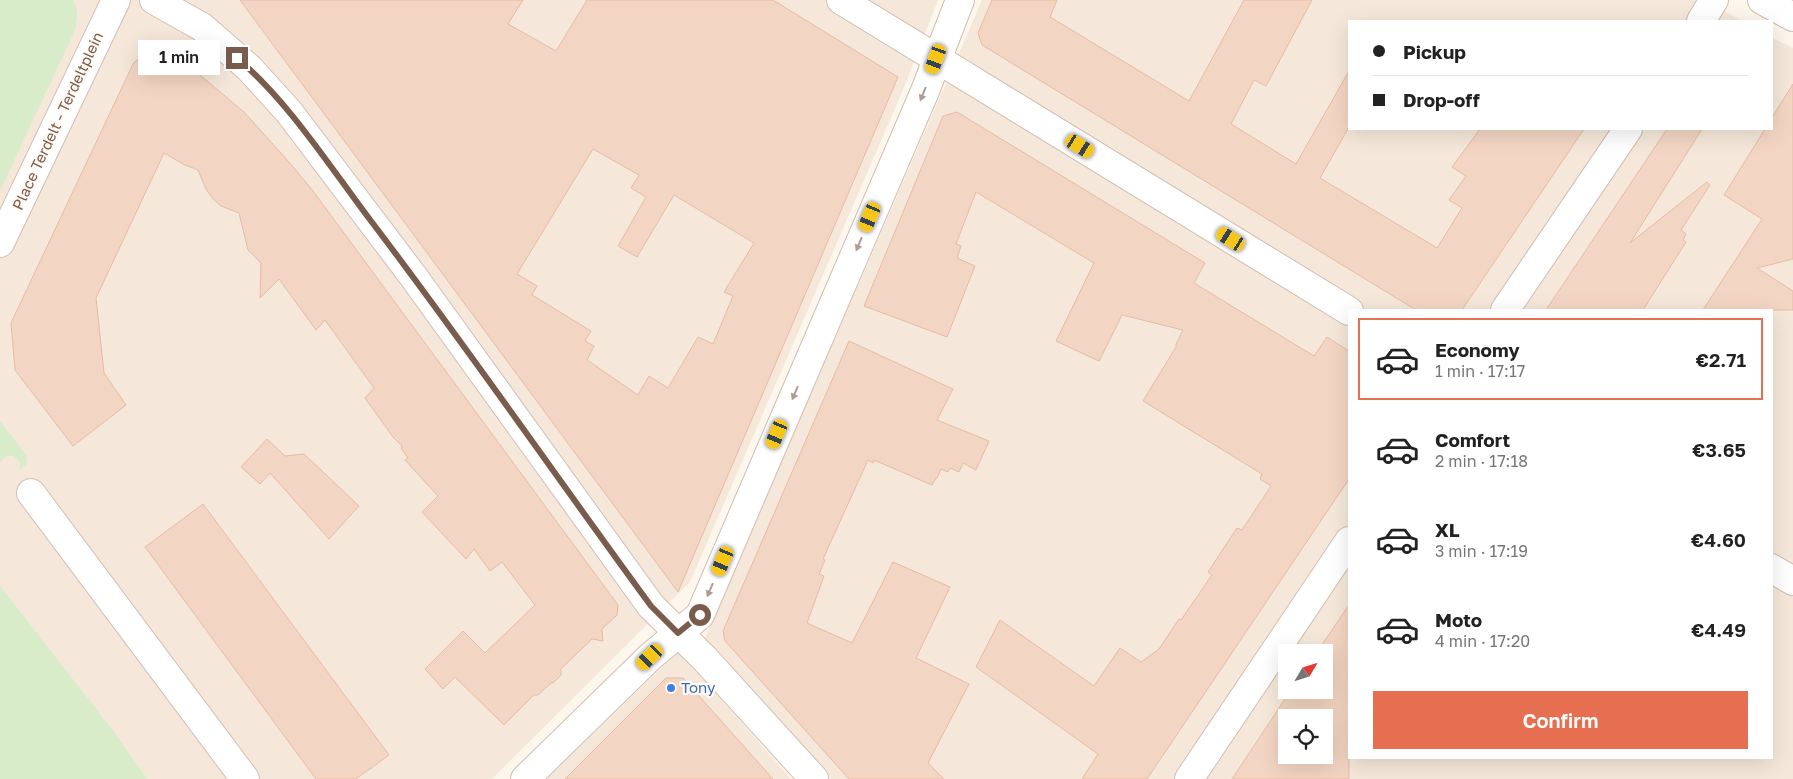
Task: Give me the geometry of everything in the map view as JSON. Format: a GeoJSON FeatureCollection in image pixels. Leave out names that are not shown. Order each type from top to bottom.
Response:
{"type":"FeatureCollection","features":[{"type":"Feature","properties":{"kind":"street","name":"Place Terdelt - Terdeltplein"},"geometry":{"type":"LineString","coordinates":[[0,242],[116,0]]}},
{"type":"Feature","properties":{"kind":"street"},"geometry":{"type":"LineString","coordinates":[[154,0],[202,27],[249,68],[289,112],[413,276],[651,606],[704,659],[814,779]]}},
{"type":"Feature","properties":{"kind":"street"},"geometry":{"type":"LineString","coordinates":[[841,0],[1348,310]]}},
{"type":"Feature","properties":{"kind":"street"},"geometry":{"type":"LineString","coordinates":[[525,779],[650,657],[700,615],[925,91],[960,0]]}},
{"type":"Feature","properties":{"kind":"street"},"geometry":{"type":"LineString","coordinates":[[1702,20],[1714,0]]}},
{"type":"Feature","properties":{"kind":"street"},"geometry":{"type":"LineString","coordinates":[[1762,0],[1793,17]]}},
{"type":"Feature","properties":{"kind":"street"},"geometry":{"type":"LineString","coordinates":[[1506,309],[1627,130]]}},
{"type":"Feature","properties":{"kind":"street"},"geometry":{"type":"LineString","coordinates":[[32,493],[245,779]]}},
{"type":"Feature","properties":{"kind":"street"},"geometry":{"type":"LineString","coordinates":[[1189,779],[1348,543]]}},
{"type":"Feature","properties":{"kind":"street"},"geometry":{"type":"LineString","coordinates":[[1773,569],[1793,581]]}},
{"type":"Feature","properties":{"kind":"shaded area"},"geometry":{"type":"Polygon","coordinates":[[[0,0],[938,0],[903,90],[690,582],[492,779],[0,779],[0,0]]]}},
{"type":"Feature","properties":{"kind":"shaded area"},"geometry":{"type":"Polygon","coordinates":[[[982,0],[1704,0],[1741,20],[1348,20],[1348,130],[1773,130],[1773,38],[1793,48],[1793,779],[831,779],[705,638],[982,0]]]}},
{"type":"Feature","properties":{"kind":"shaded area"},"geometry":{"type":"Polygon","coordinates":[[[679,651],[791,779],[546,779],[679,651]]]}},
{"type":"Feature","properties":{"kind":"green space"},"geometry":{"type":"Polygon","coordinates":[[[0,0],[73,0],[77,14],[75,30],[0,191],[0,0]]]}},
{"type":"Feature","properties":{"kind":"green space"},"geometry":{"type":"Polygon","coordinates":[[[0,421],[27,456],[26,465],[19,470],[20,462],[14,456],[6,456],[0,462],[0,421]]]}},
{"type":"Feature","properties":{"kind":"green space"},"geometry":{"type":"Polygon","coordinates":[[[0,586],[115,733],[147,779],[0,779],[0,586]]]}},
{"type":"Feature","properties":{"kind":"building"},"geometry":{"type":"Polygon","coordinates":[[[240,0],[523,0],[508,24],[556,51],[587,0],[773,0],[898,77],[678,592],[240,0]],[[593,149],[517,274],[537,286],[532,295],[591,331],[585,341],[594,346],[587,360],[638,395],[649,376],[668,388],[698,337],[713,344],[733,296],[724,292],[754,243],[674,195],[637,257],[618,246],[646,197],[631,188],[639,175],[593,149]]]}},
{"type":"Feature","properties":{"kind":"building"},"geometry":{"type":"Polygon","coordinates":[[[992,0],[1057,0],[1050,17],[1189,101],[1244,0],[1312,0],[1266,86],[1254,80],[1231,124],[1296,164],[1348,73],[1348,129],[1320,178],[1437,248],[1462,208],[1449,200],[1466,176],[1452,167],[1479,130],[1583,130],[1463,309],[1414,309],[982,45],[978,33],[992,0]]]}},
{"type":"Feature","properties":{"kind":"building"},"geometry":{"type":"Polygon","coordinates":[[[161,50],[172,53],[182,60],[244,112],[313,191],[618,605],[617,615],[602,629],[603,641],[592,639],[561,669],[561,675],[553,683],[538,695],[534,695],[504,725],[455,677],[443,689],[425,669],[463,631],[485,653],[535,605],[502,562],[490,571],[474,549],[466,559],[422,512],[438,496],[405,460],[408,458],[401,448],[402,446],[393,437],[365,398],[374,388],[325,320],[316,330],[279,279],[260,298],[261,263],[248,250],[239,213],[221,206],[213,199],[206,189],[198,170],[164,153],[96,298],[104,373],[126,405],[73,446],[15,370],[11,323],[133,64],[143,54],[161,50]]]}},
{"type":"Feature","properties":{"kind":"building"},"geometry":{"type":"Polygon","coordinates":[[[1793,84],[1793,259],[1757,268],[1793,291],[1793,310],[1704,309],[1762,219],[1724,195],[1764,130],[1773,130],[1773,116],[1793,84]]]}},
{"type":"Feature","properties":{"kind":"building"},"geometry":{"type":"Polygon","coordinates":[[[957,112],[1205,263],[1194,283],[1314,356],[1327,337],[1348,350],[1348,480],[1147,779],[1082,779],[1098,754],[976,667],[1000,620],[1094,686],[1120,648],[1141,662],[1159,649],[1179,619],[1181,620],[1212,575],[1208,572],[1237,528],[1242,530],[1271,486],[1260,479],[1262,474],[1143,401],[1176,347],[1183,330],[1122,315],[1099,361],[1056,341],[1094,263],[976,192],[956,244],[961,246],[957,258],[975,266],[947,337],[864,306],[943,116],[957,112]]]}},
{"type":"Feature","properties":{"kind":"building"},"geometry":{"type":"Polygon","coordinates":[[[1666,130],[1701,130],[1630,243],[1707,182],[1710,185],[1681,230],[1686,234],[1683,240],[1686,242],[1644,309],[1547,309],[1666,130]]]}},
{"type":"Feature","properties":{"kind":"building"},"geometry":{"type":"Polygon","coordinates":[[[849,341],[953,389],[937,420],[989,441],[976,470],[963,463],[959,472],[950,468],[948,472],[941,469],[932,485],[874,460],[873,463],[868,460],[823,559],[825,560],[819,574],[824,576],[807,623],[852,643],[893,562],[950,587],[916,658],[969,684],[928,763],[944,779],[849,779],[725,641],[723,631],[849,341]]]}},
{"type":"Feature","properties":{"kind":"building"},"geometry":{"type":"Polygon","coordinates":[[[267,439],[285,456],[304,454],[359,506],[329,539],[270,473],[260,484],[241,467],[267,439]]]}},
{"type":"Feature","properties":{"kind":"building"},"geometry":{"type":"Polygon","coordinates":[[[203,504],[389,755],[356,779],[316,779],[145,547],[203,504]]]}},
{"type":"Feature","properties":{"kind":"building"},"geometry":{"type":"Polygon","coordinates":[[[1348,606],[1349,779],[1232,779],[1278,710],[1278,764],[1333,764],[1333,709],[1278,709],[1285,699],[1333,699],[1333,644],[1322,644],[1348,606]]]}},
{"type":"Feature","properties":{"kind":"building"},"geometry":{"type":"Polygon","coordinates":[[[666,678],[683,678],[773,779],[565,779],[666,678]]]}},
{"type":"Feature","properties":{"kind":"place","name":"Tony"},"geometry":{"type":"Point","coordinates":[671,688]}},
{"type":"Feature","properties":{"kind":"route"},"geometry":{"type":"LineString","coordinates":[[237,58],[249,68],[289,112],[413,276],[651,606],[678,633],[700,615]]}}]}
